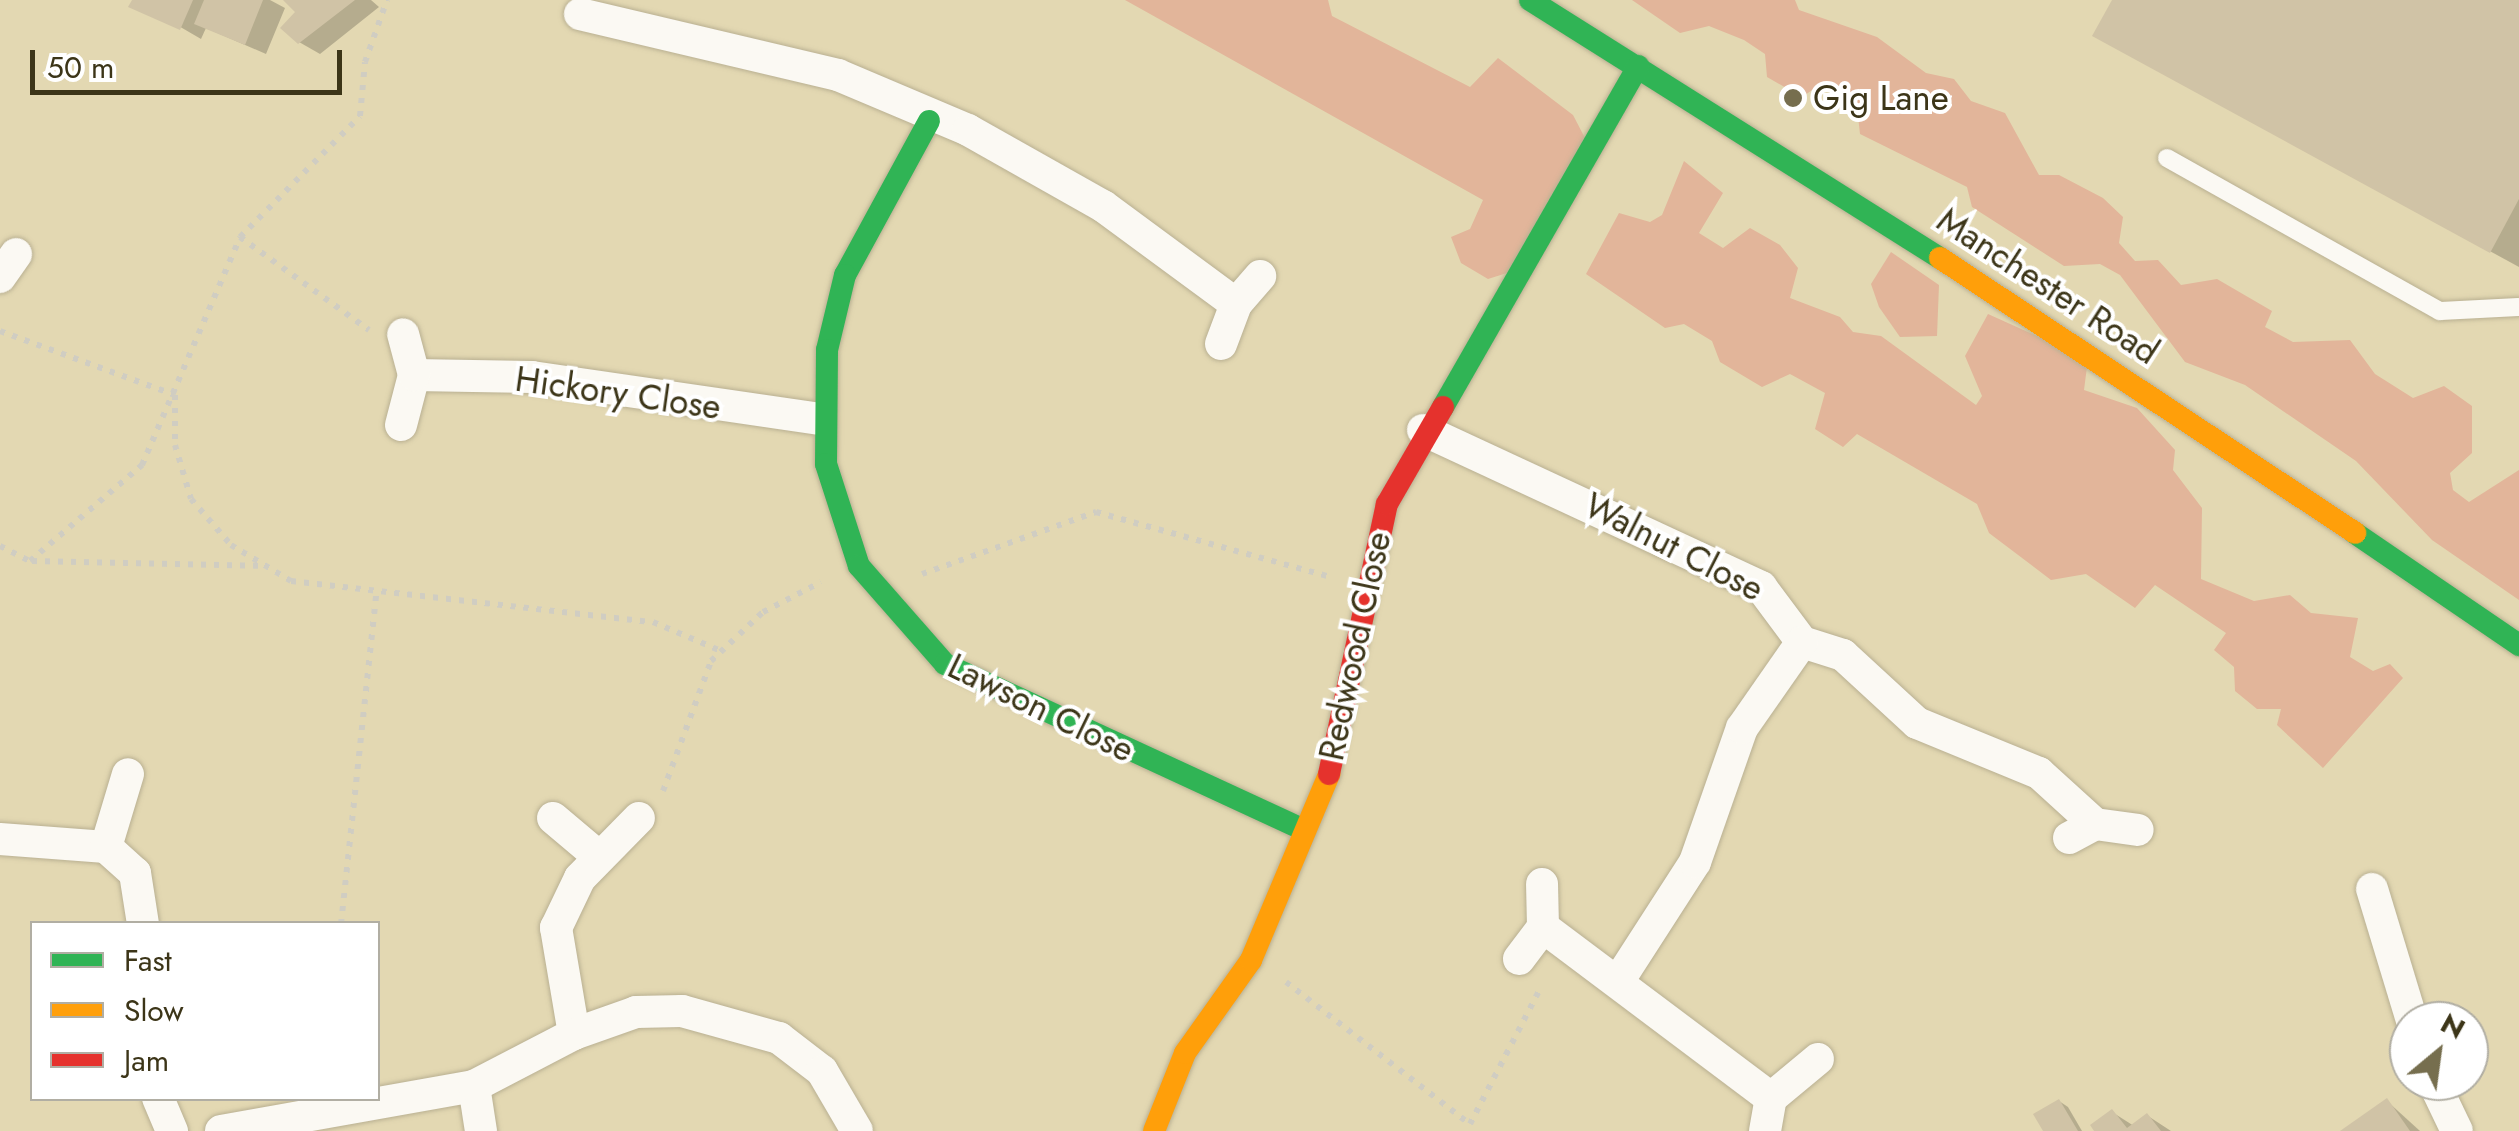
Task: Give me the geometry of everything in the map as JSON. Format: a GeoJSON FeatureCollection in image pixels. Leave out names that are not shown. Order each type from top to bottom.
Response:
{"type":"FeatureCollection","features":[{"type":"Feature","properties":{"kind":"street","name":"Manchester Road"},"geometry":{"type":"LineString","coordinates":[[1530,0],[2118,371],[2519,644]]}},
{"type":"Feature","properties":{"kind":"street"},"geometry":{"type":"LineString","coordinates":[[580,14],[628,12],[838,75],[930,121],[968,130],[1104,206],[1236,304]]}},
{"type":"Feature","properties":{"kind":"street","name":"Redwood Close"},"geometry":{"type":"LineString","coordinates":[[1154,1131],[1185,1053],[1251,960],[1305,830],[1344,720],[1366,588],[1387,504],[1423,430],[1638,66]]}},
{"type":"Feature","properties":{"kind":"street","name":"Lawson Close"},"geometry":{"type":"LineString","coordinates":[[930,121],[844,276],[821,419],[836,518],[860,566],[881,596],[945,664],[1305,830]]}},
{"type":"Feature","properties":{"kind":"street"},"geometry":{"type":"LineString","coordinates":[[1222,344],[1236,304],[1260,276]]}},
{"type":"Feature","properties":{"kind":"street"},"geometry":{"type":"LineString","coordinates":[[401,425],[409,356]]}},
{"type":"Feature","properties":{"kind":"street","name":"Hickory Close"},"geometry":{"type":"LineString","coordinates":[[409,356],[821,419]]}},
{"type":"Feature","properties":{"kind":"street","name":"Walnut Close"},"geometry":{"type":"LineString","coordinates":[[1423,430],[1761,587],[1802,642]]}},
{"type":"Feature","properties":{"kind":"street"},"geometry":{"type":"LineString","coordinates":[[1619,980],[1695,862],[1742,728],[1802,642],[1843,655],[1916,723],[2039,773],[2082,831],[2138,830]]}},
{"type":"Feature","properties":{"kind":"street"},"geometry":{"type":"LineString","coordinates":[[106,847],[128,774]]}},
{"type":"Feature","properties":{"kind":"street"},"geometry":{"type":"LineString","coordinates":[[553,818],[598,856]]}},
{"type":"Feature","properties":{"kind":"street"},"geometry":{"type":"LineString","coordinates":[[574,1034],[556,928],[598,856],[639,818]]}},
{"type":"Feature","properties":{"kind":"street"},"geometry":{"type":"LineString","coordinates":[[0,839],[106,847],[135,873],[143,921]]}},
{"type":"Feature","properties":{"kind":"street"},"geometry":{"type":"LineString","coordinates":[[1520,959],[1543,928],[1542,884]]}},
{"type":"Feature","properties":{"kind":"street"},"geometry":{"type":"LineString","coordinates":[[2372,889],[2406,1001]]}},
{"type":"Feature","properties":{"kind":"street"},"geometry":{"type":"LineString","coordinates":[[1543,928],[1619,980],[1690,1045],[1772,1098]]}},
{"type":"Feature","properties":{"kind":"street"},"geometry":{"type":"LineString","coordinates":[[222,1131],[474,1086],[574,1034],[636,1012],[726,1016],[779,1038],[822,1071],[856,1131]]}},
{"type":"Feature","properties":{"kind":"street"},"geometry":{"type":"LineString","coordinates":[[1765,1131],[1772,1098],[1818,1059]]}},
{"type":"Feature","properties":{"kind":"street"},"geometry":{"type":"LineString","coordinates":[[474,1086],[481,1131]]}},
{"type":"Feature","properties":{"kind":"street"},"geometry":{"type":"LineString","coordinates":[[159,1101],[172,1131]]}},
{"type":"Feature","properties":{"kind":"street"},"geometry":{"type":"LineString","coordinates":[[2443,1101],[2457,1131]]}},
{"type":"Feature","properties":{"kind":"lane"},"geometry":{"type":"LineString","coordinates":[[2168,158],[2440,311],[2519,306]]}},
{"type":"Feature","properties":{"kind":"path"},"geometry":{"type":"LineString","coordinates":[[30,560],[142,465],[240,237],[360,116],[365,62],[387,0]]}},
{"type":"Feature","properties":{"kind":"path"},"geometry":{"type":"LineString","coordinates":[[240,237],[409,356]]}},
{"type":"Feature","properties":{"kind":"path"},"geometry":{"type":"LineString","coordinates":[[0,331],[175,395]]}},
{"type":"Feature","properties":{"kind":"path"},"geometry":{"type":"LineString","coordinates":[[175,395],[175,445],[191,498],[230,546],[291,581],[376,594],[653,622],[722,651]]}},
{"type":"Feature","properties":{"kind":"path"},"geometry":{"type":"LineString","coordinates":[[881,596],[1096,512],[1366,588]]}},
{"type":"Feature","properties":{"kind":"path"},"geometry":{"type":"LineString","coordinates":[[1,549],[30,560],[267,566]]}},
{"type":"Feature","properties":{"kind":"path"},"geometry":{"type":"LineString","coordinates":[[639,818],[672,784],[722,651],[763,612],[860,566]]}},
{"type":"Feature","properties":{"kind":"path"},"geometry":{"type":"LineString","coordinates":[[341,921],[376,594]]}},
{"type":"Feature","properties":{"kind":"path"},"geometry":{"type":"LineString","coordinates":[[1251,960],[1470,1124],[1546,978],[1543,928]]}},
{"type":"Feature","properties":{"kind":"shaded area"},"geometry":{"type":"Polygon","coordinates":[[[1125,0],[1328,0],[1332,16],[1470,87],[1498,58],[1573,115],[1585,138],[1507,273],[1488,279],[1461,263],[1451,237],[1470,229],[1483,200],[1125,0]]]}},
{"type":"Feature","properties":{"kind":"shaded area"},"geometry":{"type":"Polygon","coordinates":[[[1632,0],[1795,0],[1799,10],[1877,37],[1926,73],[1954,79],[1971,101],[2005,113],[2039,175],[2059,175],[2103,198],[2123,217],[2119,243],[2135,261],[2158,260],[2181,285],[2217,279],[2272,311],[2265,327],[2293,342],[2350,340],[2375,374],[2413,398],[2444,386],[2472,406],[2472,453],[2450,473],[2453,490],[2469,502],[2519,470],[2519,600],[2432,540],[2356,461],[2245,385],[2185,362],[2120,275],[2100,264],[2064,266],[1972,207],[1967,187],[1860,134],[1857,107],[1821,84],[1802,97],[1767,77],[1765,54],[1744,40],[1709,26],[1680,33],[1632,0]]]}},
{"type":"Feature","properties":{"kind":"shaded area"},"geometry":{"type":"Polygon","coordinates":[[[1684,161],[1723,193],[1699,233],[1723,248],[1750,228],[1780,245],[1798,268],[1790,298],[1840,317],[1853,332],[1881,336],[1976,405],[1982,396],[1965,356],[1988,314],[2088,359],[2084,390],[2137,408],[2175,450],[2173,470],[2202,508],[2201,579],[2254,601],[2290,595],[2311,613],[2358,618],[2350,657],[2373,671],[2390,664],[2403,678],[2323,768],[2277,725],[2281,709],[2257,709],[2235,691],[2234,667],[2214,650],[2226,633],[2155,585],[2135,608],[2086,574],[2051,580],[1989,533],[1977,504],[1857,434],[1843,447],[1815,429],[1825,393],[1790,374],[1762,387],[1720,362],[1712,341],[1684,324],[1665,328],[1586,274],[1619,213],[1650,222],[1662,215],[1684,161]]]}},
{"type":"Feature","properties":{"kind":"shaded area"},"geometry":{"type":"Polygon","coordinates":[[[1891,252],[1939,285],[1937,336],[1900,337],[1879,307],[1871,284],[1891,252]]]}},
{"type":"Feature","properties":{"kind":"building"},"geometry":{"type":"Polygon","coordinates":[[[132,0],[193,0],[180,30],[128,7],[132,0]]]}},
{"type":"Feature","properties":{"kind":"building"},"geometry":{"type":"Polygon","coordinates":[[[204,0],[263,0],[245,45],[194,24],[204,0]]]}},
{"type":"Feature","properties":{"kind":"building"},"geometry":{"type":"Polygon","coordinates":[[[283,0],[355,0],[298,44],[280,28],[295,12],[283,0]]]}},
{"type":"Feature","properties":{"kind":"building"},"geometry":{"type":"Polygon","coordinates":[[[2112,0],[2519,0],[2519,199],[2490,253],[2092,36],[2112,0]]]}},
{"type":"Feature","properties":{"kind":"building"},"geometry":{"type":"Polygon","coordinates":[[[2387,1098],[2410,1131],[2340,1131],[2387,1098]]]}},
{"type":"Feature","properties":{"kind":"building"},"geometry":{"type":"Polygon","coordinates":[[[2059,1099],[2078,1131],[2043,1131],[2033,1114],[2059,1099]]]}},
{"type":"Feature","properties":{"kind":"building"},"geometry":{"type":"Polygon","coordinates":[[[2112,1109],[2127,1128],[2147,1113],[2161,1131],[2094,1131],[2090,1125],[2112,1109]]]}},
{"type":"Feature","properties":{"kind":"traffic: fast"},"geometry":{"type":"LineString","coordinates":[[1530,0],[1940,258]]}},
{"type":"Feature","properties":{"kind":"traffic: fast"},"geometry":{"type":"LineString","coordinates":[[1443,407],[1638,66]]}},
{"type":"Feature","properties":{"kind":"traffic: fast"},"geometry":{"type":"LineString","coordinates":[[929,121],[845,275],[827,350],[826,464],[859,566],[945,664],[1305,830]]}},
{"type":"Feature","properties":{"kind":"traffic: fast"},"geometry":{"type":"LineString","coordinates":[[2355,533],[2519,645]]}},
{"type":"Feature","properties":{"kind":"traffic: slow"},"geometry":{"type":"LineString","coordinates":[[1940,258],[2355,533]]}},
{"type":"Feature","properties":{"kind":"traffic: slow"},"geometry":{"type":"LineString","coordinates":[[1154,1131],[1185,1053],[1251,960],[1329,774]]}},
{"type":"Feature","properties":{"kind":"traffic: jam"},"geometry":{"type":"LineString","coordinates":[[1329,774],[1387,504],[1443,407]]}},
{"type":"Feature","properties":{"kind":"place","name":"Gig Lane"},"geometry":{"type":"Point","coordinates":[1793,98]}}]}
